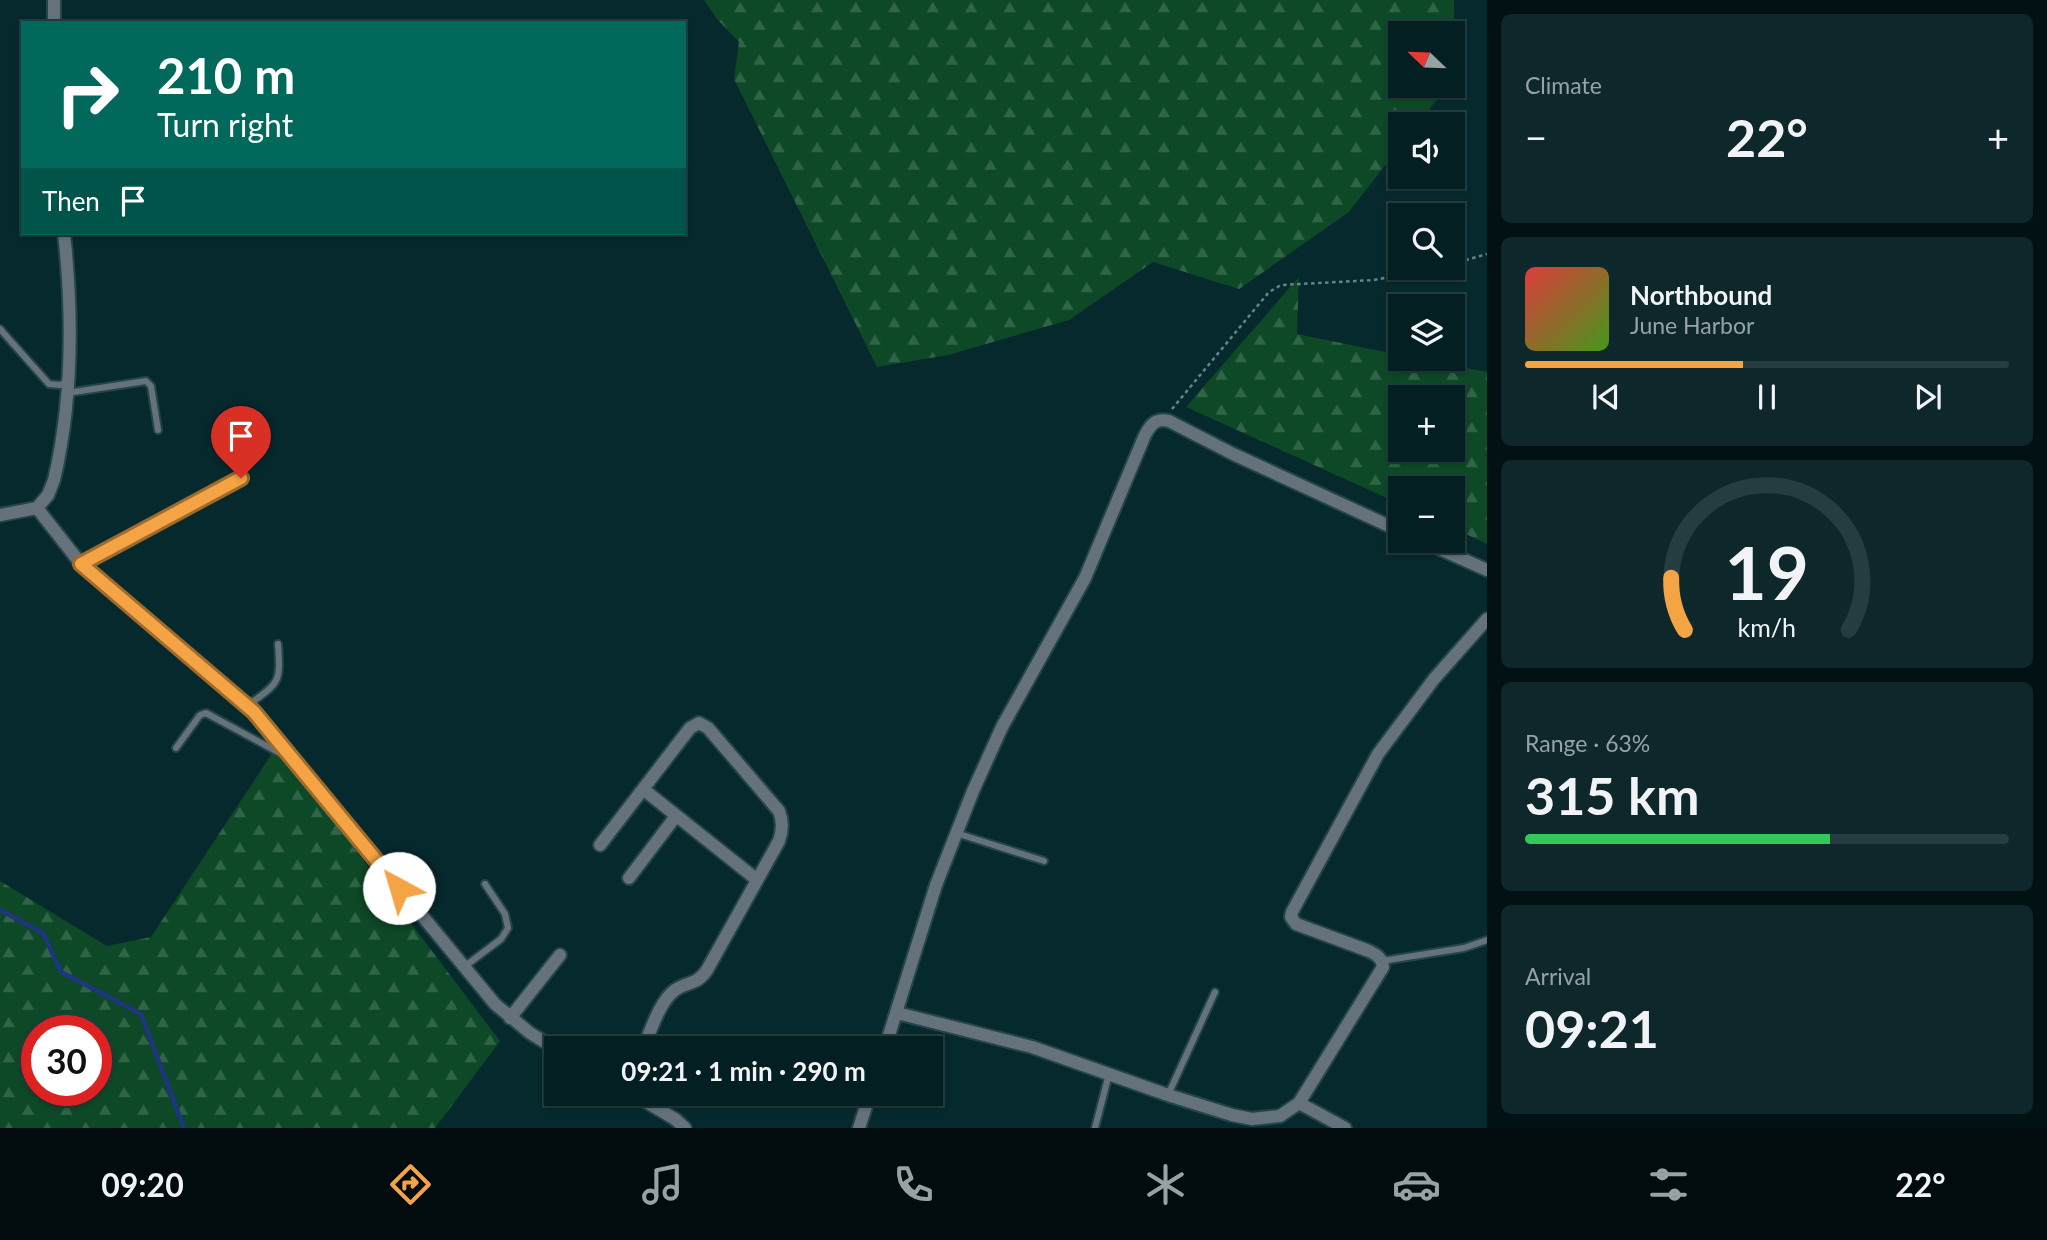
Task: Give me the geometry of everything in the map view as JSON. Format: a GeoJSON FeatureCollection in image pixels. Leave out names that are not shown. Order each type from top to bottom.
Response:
{"type":"FeatureCollection","features":[{"type":"Feature","properties":{"kind":"street"},"geometry":{"type":"LineString","coordinates":[[54,0],[54,21]]}},
{"type":"Feature","properties":{"kind":"street"},"geometry":{"type":"LineString","coordinates":[[0,515],[37,508],[48,495],[54,480],[68,387],[70,303],[64,235]]}},
{"type":"Feature","properties":{"kind":"street"},"geometry":{"type":"LineString","coordinates":[[890,1036],[920,930],[956,834],[1002,727],[1085,578],[1152,424],[1163,419],[1388,525]]}},
{"type":"Feature","properties":{"kind":"street"},"geometry":{"type":"LineString","coordinates":[[37,508],[81,564],[247,706],[495,1004],[510,1018],[544,1041]]}},
{"type":"Feature","properties":{"kind":"street"},"geometry":{"type":"LineString","coordinates":[[1449,553],[1487,570]]}},
{"type":"Feature","properties":{"kind":"street"},"geometry":{"type":"LineString","coordinates":[[897,1013],[1032,1046],[1251,1123],[1280,1116],[1299,1103],[1380,974],[1382,961],[1369,951],[1296,924],[1291,917],[1292,912],[1378,754],[1434,679],[1487,619]]}},
{"type":"Feature","properties":{"kind":"street"},"geometry":{"type":"LineString","coordinates":[[600,845],[690,728],[699,723],[708,728],[779,811],[781,817],[781,835],[707,970],[698,981],[678,988],[667,998],[649,1036]]}},
{"type":"Feature","properties":{"kind":"street"},"geometry":{"type":"LineString","coordinates":[[643,789],[756,879]]}},
{"type":"Feature","properties":{"kind":"street"},"geometry":{"type":"LineString","coordinates":[[629,878],[676,816]]}},
{"type":"Feature","properties":{"kind":"street"},"geometry":{"type":"LineString","coordinates":[[510,1018],[560,955]]}},
{"type":"Feature","properties":{"kind":"street"},"geometry":{"type":"LineString","coordinates":[[1299,1103],[1345,1128]]}},
{"type":"Feature","properties":{"kind":"street"},"geometry":{"type":"LineString","coordinates":[[653,1106],[685,1128]]}},
{"type":"Feature","properties":{"kind":"street"},"geometry":{"type":"LineString","coordinates":[[859,1128],[866,1106]]}},
{"type":"Feature","properties":{"kind":"lane"},"geometry":{"type":"LineString","coordinates":[[0,329],[49,384],[68,387],[146,381],[151,386],[158,430]]}},
{"type":"Feature","properties":{"kind":"lane"},"geometry":{"type":"LineString","coordinates":[[81,564],[241,478]]}},
{"type":"Feature","properties":{"kind":"lane"},"geometry":{"type":"LineString","coordinates":[[247,706],[277,682],[280,670],[278,644]]}},
{"type":"Feature","properties":{"kind":"lane"},"geometry":{"type":"LineString","coordinates":[[176,748],[200,715],[206,713],[295,761]]}},
{"type":"Feature","properties":{"kind":"lane"},"geometry":{"type":"LineString","coordinates":[[956,834],[1044,861]]}},
{"type":"Feature","properties":{"kind":"lane"},"geometry":{"type":"LineString","coordinates":[[464,967],[501,939],[508,928],[505,914],[485,884]]}},
{"type":"Feature","properties":{"kind":"lane"},"geometry":{"type":"LineString","coordinates":[[1382,961],[1464,948],[1487,940]]}},
{"type":"Feature","properties":{"kind":"lane"},"geometry":{"type":"LineString","coordinates":[[1168,1095],[1215,992]]}},
{"type":"Feature","properties":{"kind":"lane"},"geometry":{"type":"LineString","coordinates":[[1095,1128],[1109,1074]]}},
{"type":"Feature","properties":{"kind":"path"},"geometry":{"type":"LineString","coordinates":[[1465,260],[1487,254]]}},
{"type":"Feature","properties":{"kind":"path"},"geometry":{"type":"LineString","coordinates":[[1163,419],[1269,292],[1281,285],[1388,277]]}},
{"type":"Feature","properties":{"kind":"green space"},"geometry":{"type":"Polygon","coordinates":[[[704,0],[1454,0],[1454,21],[1388,21],[1388,98],[1438,98],[1427,112],[1388,112],[1388,162],[1349,212],[1239,289],[1153,262],[1069,320],[948,355],[877,367],[734,79],[739,42],[717,19],[704,0]]]}},
{"type":"Feature","properties":{"kind":"green space"},"geometry":{"type":"Polygon","coordinates":[[[1299,277],[1297,334],[1388,353],[1388,371],[1465,371],[1465,368],[1487,372],[1487,544],[1465,534],[1465,476],[1388,476],[1388,499],[1186,407],[1299,277]]]}},
{"type":"Feature","properties":{"kind":"green space"},"geometry":{"type":"Polygon","coordinates":[[[277,746],[500,1041],[435,1128],[0,1128],[0,881],[107,946],[151,937],[277,746]]]}},
{"type":"Feature","properties":{"kind":"waterway"},"geometry":{"type":"LineString","coordinates":[[0,910],[43,933],[61,972],[141,1014],[184,1128]]}},
{"type":"Feature","properties":{"kind":"route"},"geometry":{"type":"LineString","coordinates":[[241,478],[81,564],[254,712],[399,888]]}}]}
